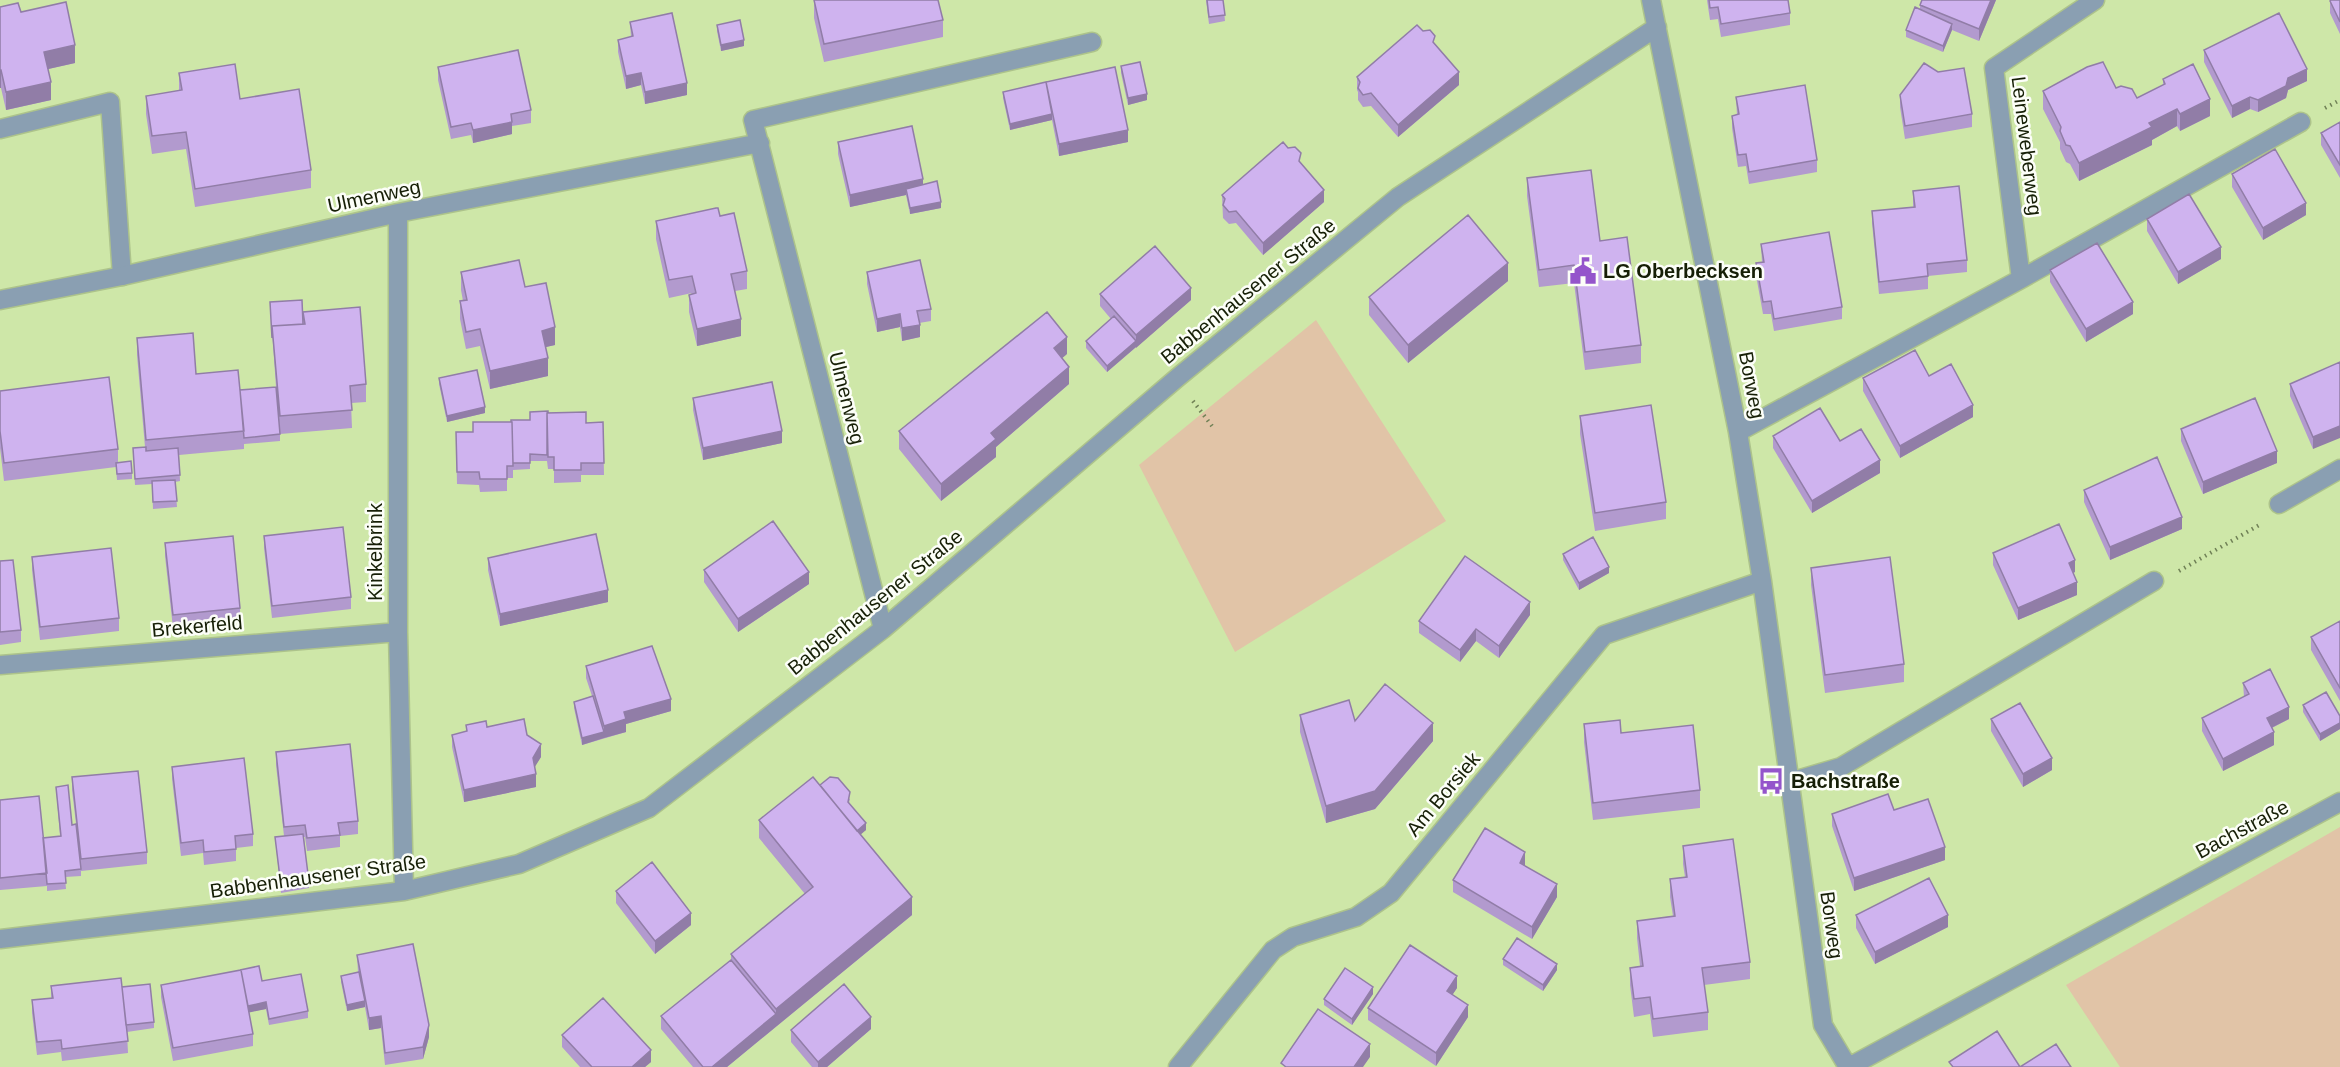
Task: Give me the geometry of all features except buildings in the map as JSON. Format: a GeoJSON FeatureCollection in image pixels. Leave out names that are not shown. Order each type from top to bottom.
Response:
{"type":"FeatureCollection","features":[{"type":"Feature","properties":{"kind":"street","name":"Borweg"},"geometry":{"type":"LineString","coordinates":[[1651,0],[1738,432],[1762,581],[1823,1025],[1849,1067]]}},
{"type":"Feature","properties":{"kind":"street","name":"Leineweberweg"},"geometry":{"type":"LineString","coordinates":[[2021,279],[1994,68],[2095,0]]}},
{"type":"Feature","properties":{"kind":"street","name":"Babbenhausener Straße"},"geometry":{"type":"LineString","coordinates":[[0,939],[404,891],[519,864],[649,808],[883,629],[1168,386],[1398,197],[1657,27]]}},
{"type":"Feature","properties":{"kind":"street","name":"Ulmenweg"},"geometry":{"type":"LineString","coordinates":[[883,629],[753,120],[1092,42]]}},
{"type":"Feature","properties":{"kind":"street"},"geometry":{"type":"LineString","coordinates":[[0,129],[110,102],[122,276]]}},
{"type":"Feature","properties":{"kind":"street"},"geometry":{"type":"LineString","coordinates":[[1738,432],[2021,279],[2301,122]]}},
{"type":"Feature","properties":{"kind":"street","name":"Ulmenweg"},"geometry":{"type":"LineString","coordinates":[[0,300],[122,276],[398,213],[760,143]]}},
{"type":"Feature","properties":{"kind":"street","name":"Kinkelbrink"},"geometry":{"type":"LineString","coordinates":[[398,213],[398,632],[404,891]]}},
{"type":"Feature","properties":{"kind":"street"},"geometry":{"type":"LineString","coordinates":[[2279,504],[2340,469]]}},
{"type":"Feature","properties":{"kind":"street","name":"Am Borsiek"},"geometry":{"type":"LineString","coordinates":[[1178,1067],[1273,950],[1293,937],[1356,917],[1390,893],[1604,634],[1762,581]]}},
{"type":"Feature","properties":{"kind":"street"},"geometry":{"type":"LineString","coordinates":[[1790,782],[1841,767],[2154,581]]}},
{"type":"Feature","properties":{"kind":"street","name":"Brekerfeld"},"geometry":{"type":"LineString","coordinates":[[0,665],[398,632]]}},
{"type":"Feature","properties":{"kind":"street","name":"Bachstraße"},"geometry":{"type":"LineString","coordinates":[[1849,1067],[2340,802]]}},
{"type":"Feature","properties":{"kind":"path"},"geometry":{"type":"LineString","coordinates":[[2154,581],[2165,579],[2265,522],[2279,504]]}},
{"type":"Feature","properties":{"kind":"shaded area"},"geometry":{"type":"Polygon","coordinates":[[[1316,320],[1446,521],[1235,652],[1139,465],[1316,320]]]}},
{"type":"Feature","properties":{"kind":"shaded area"},"geometry":{"type":"Polygon","coordinates":[[[2340,827],[2340,1067],[2120,1067],[2066,985],[2340,827]]]}},
{"type":"Feature","properties":{"kind":"place","name":"LG Oberbecksen"},"geometry":{"type":"Point","coordinates":[1583,271]}},
{"type":"Feature","properties":{"kind":"place","name":"Bachstraße"},"geometry":{"type":"Point","coordinates":[1771,781]}}]}
